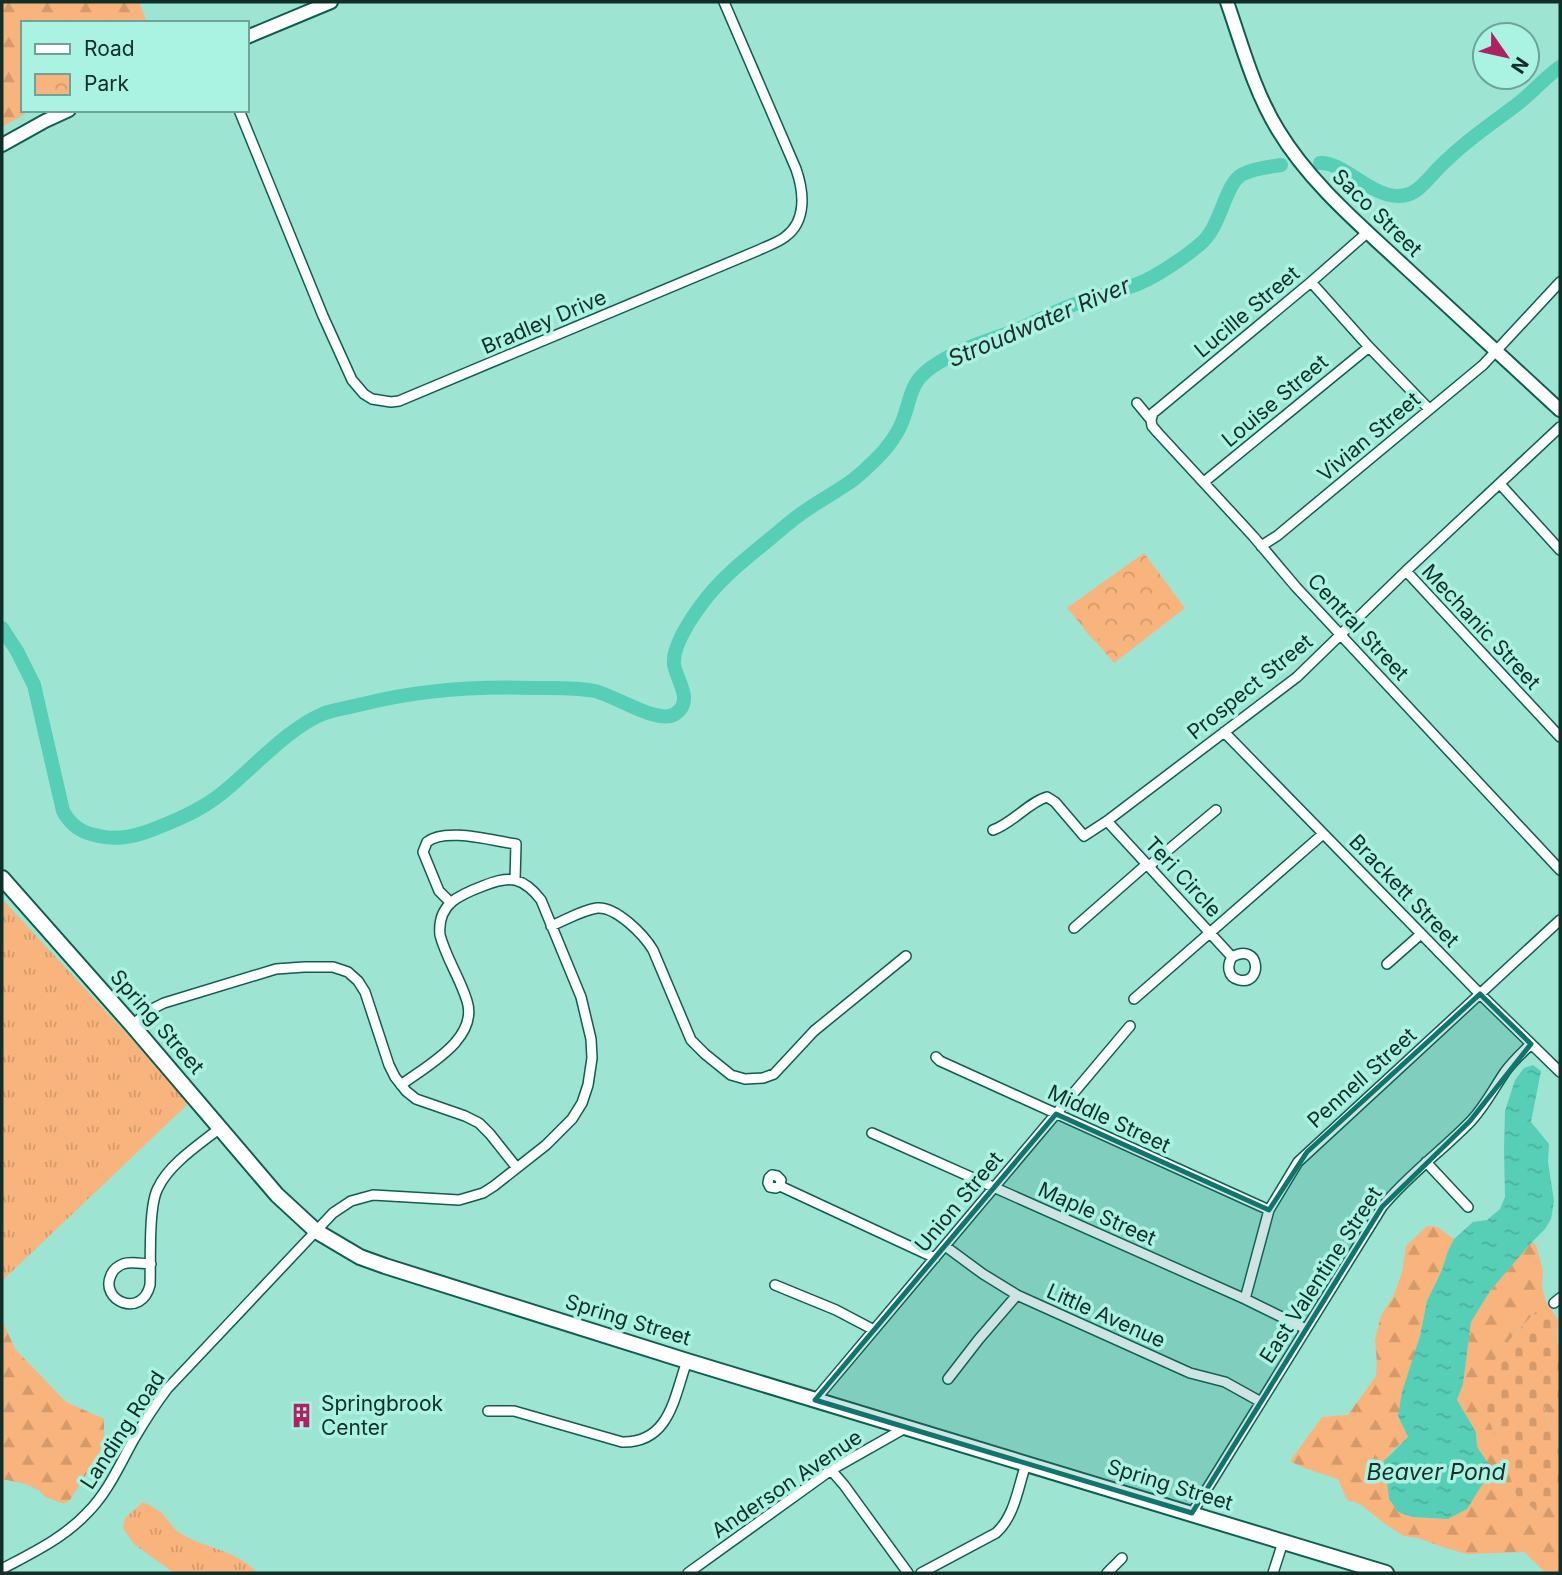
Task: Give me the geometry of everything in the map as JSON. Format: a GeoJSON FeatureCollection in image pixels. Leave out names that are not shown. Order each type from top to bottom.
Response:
{"type":"FeatureCollection","features":[{"type":"Feature","properties":{"kind":"main road"},"geometry":{"type":"LineString","coordinates":[[248,37],[331,2]]}},
{"type":"Feature","properties":{"kind":"main road","name":"Saco Street"},"geometry":{"type":"LineString","coordinates":[[1227,2],[1256,84],[1277,129],[1308,173],[1560,410]]}},
{"type":"Feature","properties":{"kind":"main road"},"geometry":{"type":"LineString","coordinates":[[2,145],[65,112]]}},
{"type":"Feature","properties":{"kind":"main road","name":"Spring Street"},"geometry":{"type":"LineString","coordinates":[[2,878],[277,1195],[316,1231],[360,1257],[687,1361],[1385,1573]]}},
{"type":"Feature","properties":{"kind":"street","name":"Bradley Drive"},"geometry":{"type":"LineString","coordinates":[[240,112],[352,380],[357,388],[372,399],[399,401],[754,253],[784,238],[793,229],[802,208],[802,184],[724,2]]}},
{"type":"Feature","properties":{"kind":"street","name":"Lucille Street"},"geometry":{"type":"LineString","coordinates":[[1151,420],[1153,413],[1368,232]]}},
{"type":"Feature","properties":{"kind":"street"},"geometry":{"type":"LineString","coordinates":[[1311,282],[1429,410]]}},
{"type":"Feature","properties":{"kind":"street","name":"Vivian Street"},"geometry":{"type":"LineString","coordinates":[[1261,546],[1483,365],[1560,282]]}},
{"type":"Feature","properties":{"kind":"street","name":"Louise Street"},"geometry":{"type":"LineString","coordinates":[[1204,482],[1369,347]]}},
{"type":"Feature","properties":{"kind":"street","name":"Central Street"},"geometry":{"type":"LineString","coordinates":[[1137,403],[1151,420],[1152,426],[1296,587],[1560,870]]}},
{"type":"Feature","properties":{"kind":"street","name":"Prospect Street"},"geometry":{"type":"LineString","coordinates":[[993,830],[1006,825],[1040,799],[1047,797],[1055,802],[1084,836],[1107,821],[1297,677],[1560,427]]}},
{"type":"Feature","properties":{"kind":"street"},"geometry":{"type":"LineString","coordinates":[[1500,484],[1560,550]]}},
{"type":"Feature","properties":{"kind":"street","name":"Mechanic Street"},"geometry":{"type":"LineString","coordinates":[[1406,571],[1560,737]]}},
{"type":"Feature","properties":{"kind":"street","name":"Brackett Street"},"geometry":{"type":"LineString","coordinates":[[1224,732],[1560,1072]]}},
{"type":"Feature","properties":{"kind":"street"},"geometry":{"type":"LineString","coordinates":[[1074,928],[1216,810]]}},
{"type":"Feature","properties":{"kind":"street","name":"Teri Circle"},"geometry":{"type":"LineString","coordinates":[[1107,821],[1232,957]]}},
{"type":"Feature","properties":{"kind":"street"},"geometry":{"type":"LineString","coordinates":[[401,1084],[451,1047],[467,1026],[467,1000],[440,935],[442,914],[464,893],[493,882],[515,880],[516,844],[451,834],[438,836],[427,842],[423,852],[439,891],[451,903]]}},
{"type":"Feature","properties":{"kind":"street"},"geometry":{"type":"LineString","coordinates":[[1134,999],[1323,834]]}},
{"type":"Feature","properties":{"kind":"street","name":"Landing Road"},"geometry":{"type":"LineString","coordinates":[[2,1569],[40,1549],[88,1512],[106,1489],[151,1411],[167,1389],[342,1206],[362,1197],[383,1195],[459,1200],[483,1193],[553,1139],[572,1119],[585,1094],[590,1076],[592,1049],[580,997],[537,895],[515,880]]}},
{"type":"Feature","properties":{"kind":"street"},"geometry":{"type":"LineString","coordinates":[[551,926],[587,910],[599,908],[618,915],[653,950],[695,1045],[731,1074],[745,1079],[774,1074],[814,1031],[906,956]]}},
{"type":"Feature","properties":{"kind":"street","name":"Pennell Street"},"geometry":{"type":"LineString","coordinates":[[1245,1299],[1269,1210],[1290,1173],[1307,1152],[1560,920]]}},
{"type":"Feature","properties":{"kind":"street"},"geometry":{"type":"LineString","coordinates":[[1387,964],[1421,934]]}},
{"type":"Feature","properties":{"kind":"street"},"geometry":{"type":"LineString","coordinates":[[132,1025],[164,1003],[268,971],[333,967],[348,972],[362,987],[395,1077],[409,1094],[483,1126],[517,1168]]}},
{"type":"Feature","properties":{"kind":"street","name":"Union Street"},"geometry":{"type":"LineString","coordinates":[[815,1400],[1130,1026]]}},
{"type":"Feature","properties":{"kind":"street","name":"East Valentine Street"},"geometry":{"type":"LineString","coordinates":[[1192,1513],[1382,1208],[1395,1191],[1470,1121],[1488,1100],[1506,1071],[1531,1044]]}},
{"type":"Feature","properties":{"kind":"street","name":"Middle Street"},"geometry":{"type":"LineString","coordinates":[[936,1057],[1269,1210]]}},
{"type":"Feature","properties":{"kind":"street"},"geometry":{"type":"LineString","coordinates":[[151,1264],[127,1263],[115,1269],[109,1284],[114,1297],[129,1304],[136,1303],[142,1300],[149,1289],[151,1264],[153,1203],[159,1184],[167,1173],[220,1128]]}},
{"type":"Feature","properties":{"kind":"street","name":"Maple Street"},"geometry":{"type":"LineString","coordinates":[[872,1133],[1245,1299],[1306,1329]]}},
{"type":"Feature","properties":{"kind":"street"},"geometry":{"type":"LineString","coordinates":[[1426,1163],[1468,1207]]}},
{"type":"Feature","properties":{"kind":"street"},"geometry":{"type":"LineString","coordinates":[[780,1186],[935,1258]]}},
{"type":"Feature","properties":{"kind":"street","name":"Little Avenue"},"geometry":{"type":"LineString","coordinates":[[945,1246],[1017,1295],[1189,1373],[1225,1382],[1261,1402]]}},
{"type":"Feature","properties":{"kind":"street"},"geometry":{"type":"LineString","coordinates":[[775,1285],[874,1330]]}},
{"type":"Feature","properties":{"kind":"street"},"geometry":{"type":"LineString","coordinates":[[948,1379],[1017,1295]]}},
{"type":"Feature","properties":{"kind":"street"},"geometry":{"type":"LineString","coordinates":[[488,1411],[514,1411],[622,1442],[639,1441],[653,1434],[668,1418],[687,1361]]}},
{"type":"Feature","properties":{"kind":"street","name":"Anderson Avenue"},"geometry":{"type":"LineString","coordinates":[[688,1573],[831,1470],[907,1427]]}},
{"type":"Feature","properties":{"kind":"street"},"geometry":{"type":"LineString","coordinates":[[921,1573],[996,1534],[1002,1528],[1010,1517],[1026,1464]]}},
{"type":"Feature","properties":{"kind":"street"},"geometry":{"type":"LineString","coordinates":[[831,1470],[908,1573]]}},
{"type":"Feature","properties":{"kind":"street"},"geometry":{"type":"LineString","coordinates":[[1273,1573],[1283,1542]]}},
{"type":"Feature","properties":{"kind":"street"},"geometry":{"type":"LineString","coordinates":[[1107,1573],[1122,1558]]}},
{"type":"Feature","properties":{"kind":"highlighted area"},"geometry":{"type":"Polygon","coordinates":[[[1480,994],[1531,1044],[1470,1121],[1382,1207],[1192,1513],[815,1400],[1056,1114],[1269,1210],[1307,1152],[1480,994]]]}},
{"type":"Feature","properties":{"kind":"green space"},"geometry":{"type":"Polygon","coordinates":[[[2,2],[139,2],[146,21],[21,21],[21,112],[28,112],[2,127],[2,2]]]}},
{"type":"Feature","properties":{"kind":"green space"},"geometry":{"type":"Polygon","coordinates":[[[1144,553],[1185,608],[1114,663],[1067,608],[1144,553]]]}},
{"type":"Feature","properties":{"kind":"green space"},"geometry":{"type":"Polygon","coordinates":[[[1097,617],[1109,630],[1095,642],[1083,628],[1097,617]]]}},
{"type":"Feature","properties":{"kind":"green space"},"geometry":{"type":"Polygon","coordinates":[[[2,899],[190,1102],[2,1281],[2,899]]]}},
{"type":"Feature","properties":{"kind":"green space"},"geometry":{"type":"Polygon","coordinates":[[[1427,1226],[1437,1227],[1454,1239],[1427,1301],[1398,1416],[1408,1437],[1391,1452],[1384,1472],[1389,1499],[1398,1512],[1412,1517],[1448,1519],[1467,1509],[1487,1477],[1488,1463],[1477,1448],[1476,1432],[1457,1400],[1463,1384],[1471,1322],[1490,1291],[1532,1242],[1536,1245],[1543,1270],[1542,1287],[1546,1301],[1502,1348],[1486,1376],[1538,1512],[1560,1499],[1560,1573],[1546,1573],[1524,1552],[1467,1554],[1404,1536],[1360,1504],[1347,1500],[1338,1479],[1290,1461],[1322,1417],[1348,1415],[1376,1376],[1375,1340],[1381,1316],[1394,1295],[1402,1272],[1406,1246],[1427,1226]]]}},
{"type":"Feature","properties":{"kind":"green space"},"geometry":{"type":"Polygon","coordinates":[[[1546,1301],[1558,1320],[1557,1342],[1560,1348],[1560,1398],[1544,1408],[1560,1453],[1560,1499],[1538,1512],[1517,1496],[1483,1404],[1485,1376],[1502,1348],[1546,1301]]]}},
{"type":"Feature","properties":{"kind":"green space"},"geometry":{"type":"Polygon","coordinates":[[[2,1320],[15,1349],[66,1402],[104,1419],[104,1443],[70,1500],[64,1504],[45,1497],[40,1491],[26,1484],[2,1479],[2,1320]]]}},
{"type":"Feature","properties":{"kind":"green space"},"geometry":{"type":"Polygon","coordinates":[[[1560,1398],[1560,1453],[1544,1407],[1560,1398]]]}},
{"type":"Feature","properties":{"kind":"green space"},"geometry":{"type":"Polygon","coordinates":[[[143,1502],[162,1513],[180,1533],[239,1559],[258,1573],[174,1573],[134,1544],[123,1528],[125,1518],[143,1502]]]}},
{"type":"Feature","properties":{"kind":"water","name":"Beaver Pond"},"geometry":{"type":"Polygon","coordinates":[[[1533,1065],[1541,1071],[1531,1122],[1549,1144],[1548,1162],[1554,1201],[1551,1219],[1490,1291],[1471,1322],[1463,1384],[1457,1400],[1476,1432],[1477,1447],[1488,1463],[1487,1477],[1467,1509],[1448,1519],[1412,1517],[1398,1512],[1389,1499],[1384,1472],[1384,1461],[1408,1437],[1398,1416],[1402,1392],[1420,1336],[1427,1301],[1454,1239],[1473,1222],[1487,1220],[1500,1209],[1505,1197],[1505,1111],[1515,1080],[1524,1068],[1533,1065]]]}},
{"type":"Feature","properties":{"kind":"waterway","name":"Stroudwater River"},"geometry":{"type":"LineString","coordinates":[[1320,163],[1338,168],[1388,195],[1401,196],[1411,193],[1465,143],[1520,102],[1560,67]]}},
{"type":"Feature","properties":{"kind":"waterway","name":"Stroudwater River"},"geometry":{"type":"LineString","coordinates":[[2,628],[34,685],[63,811],[78,828],[87,833],[107,837],[137,835],[192,813],[221,794],[285,738],[312,719],[384,699],[468,688],[572,688],[595,691],[658,716],[675,714],[681,709],[684,697],[675,670],[674,656],[686,628],[703,602],[722,580],[754,552],[798,516],[856,477],[882,453],[900,427],[920,377],[947,358],[966,349],[1073,305],[1133,286],[1154,276],[1207,237],[1231,186],[1237,179],[1252,170],[1281,165]]}},
{"type":"Feature","properties":{"kind":"place","name":"Springbrook Center"},"geometry":{"type":"Point","coordinates":[301,1416]}}]}
